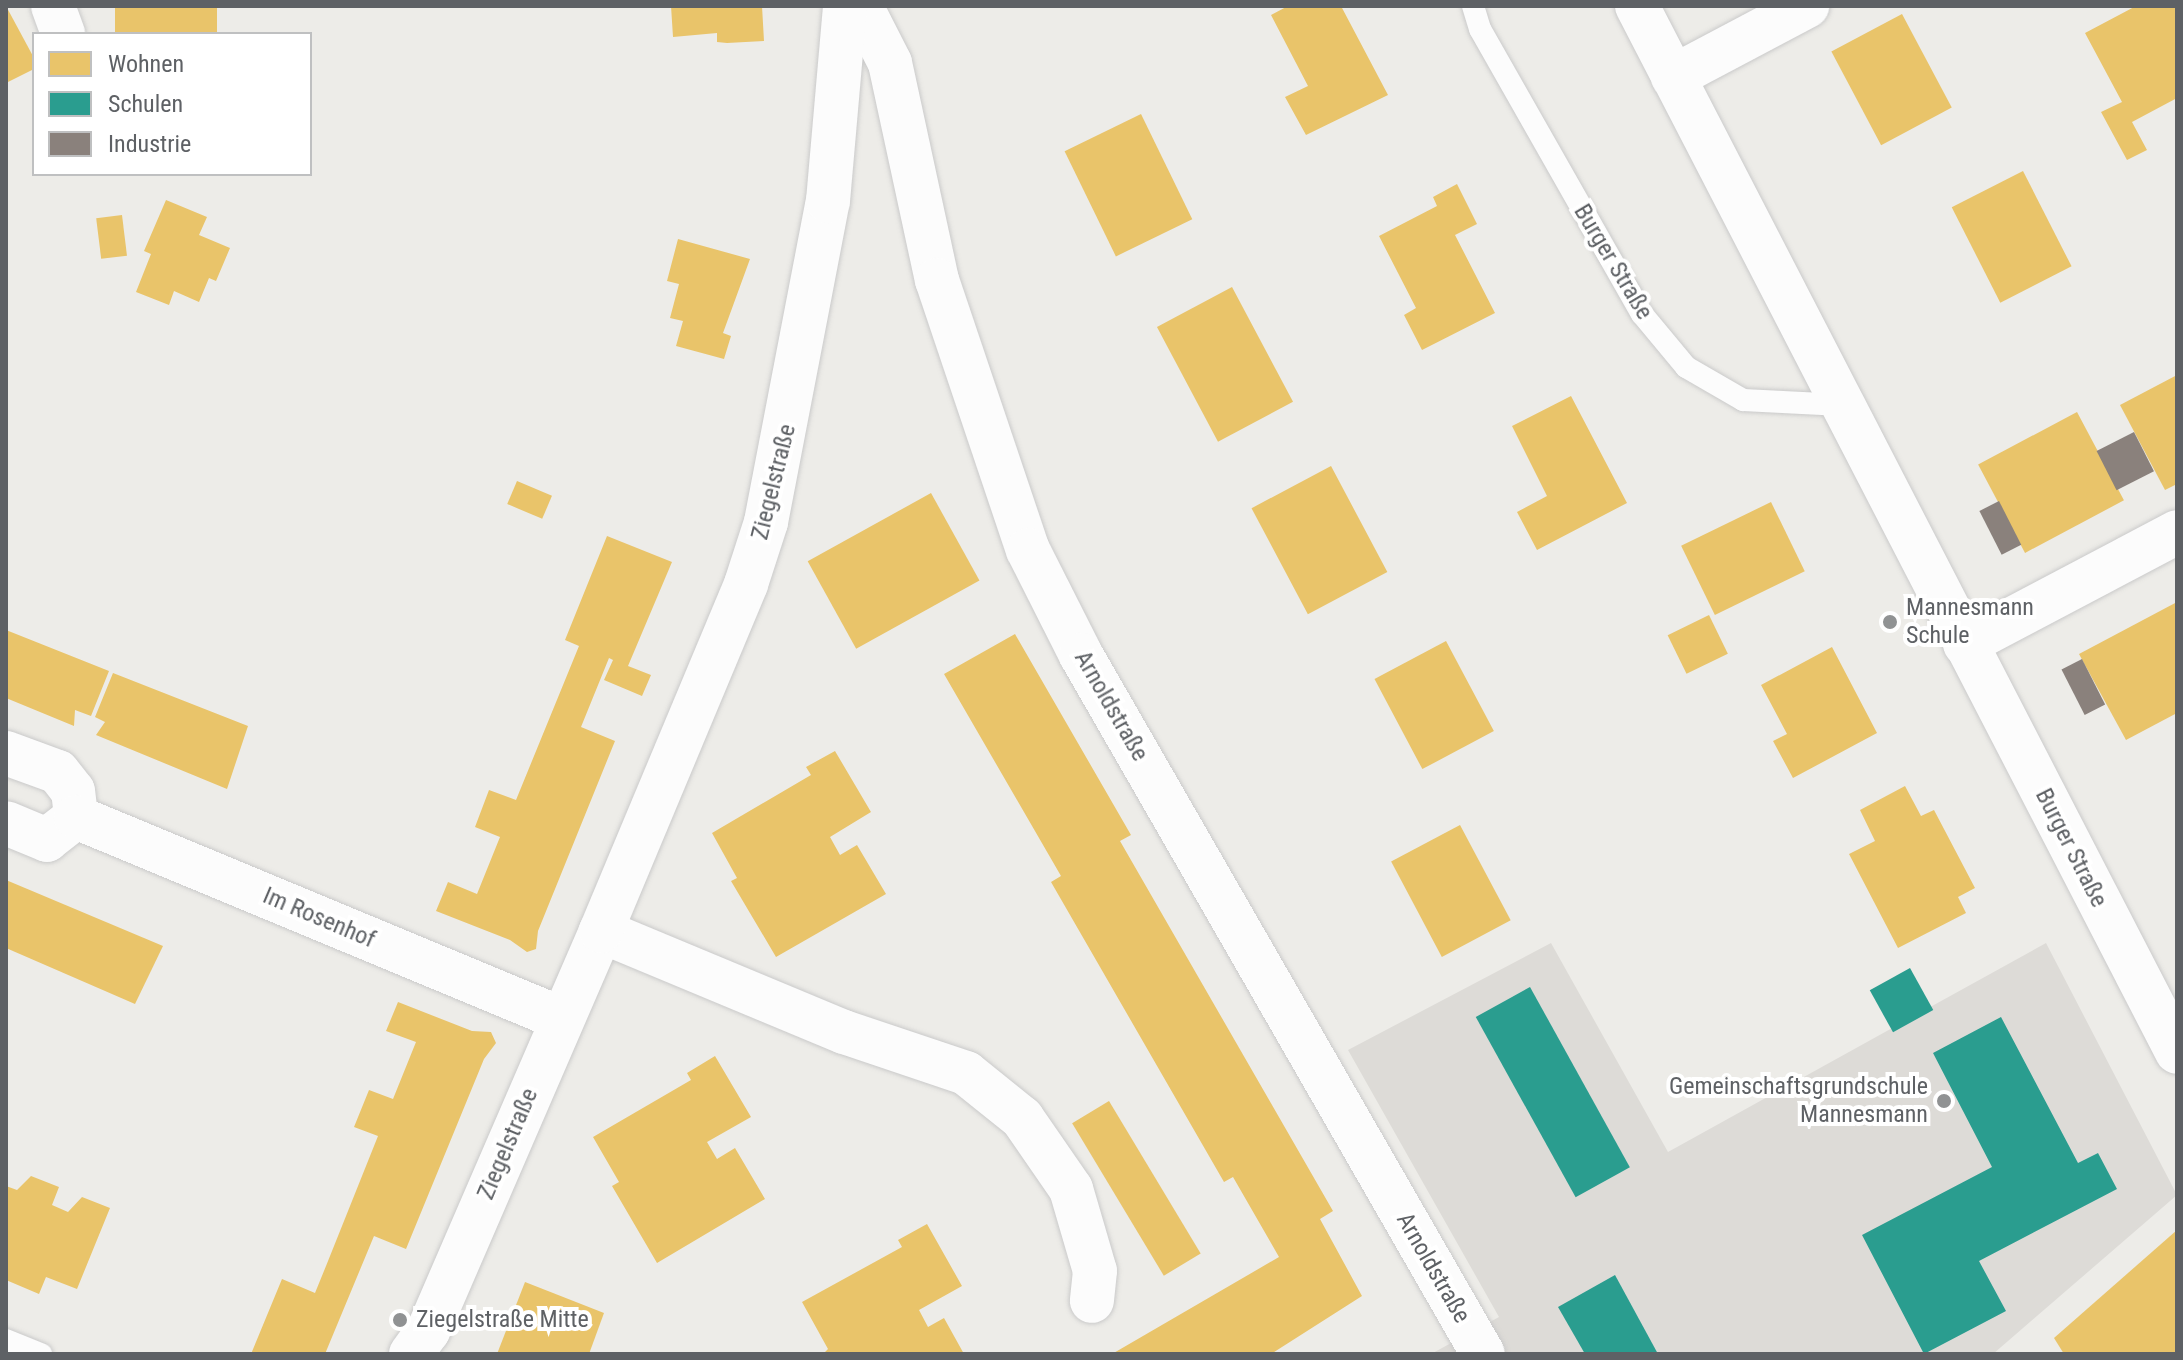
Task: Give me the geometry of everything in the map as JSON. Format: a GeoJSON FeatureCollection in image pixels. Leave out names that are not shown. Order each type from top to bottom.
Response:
{"type":"FeatureCollection","features":[{"type":"Feature","properties":{"kind":"street"},"geometry":{"type":"LineString","coordinates":[[53,6],[62,32]]}},
{"type":"Feature","properties":{"kind":"street","name":"Ziegelstraße"},"geometry":{"type":"LineString","coordinates":[[411,1354],[428,1331],[601,931],[746,584],[781,468],[828,201],[845,6]]}},
{"type":"Feature","properties":{"kind":"street","name":"Arnoldstraße"},"geometry":{"type":"LineString","coordinates":[[861,6],[890,63],[937,280],[1028,550],[1081,655],[1483,1354]]}},
{"type":"Feature","properties":{"kind":"street","name":"Burger Straße"},"geometry":{"type":"LineString","coordinates":[[1637,6],[2177,1052]]}},
{"type":"Feature","properties":{"kind":"street"},"geometry":{"type":"LineString","coordinates":[[1673,77],[1807,6]]}},
{"type":"Feature","properties":{"kind":"street"},"geometry":{"type":"LineString","coordinates":[[1965,644],[2177,532]]}},
{"type":"Feature","properties":{"kind":"street"},"geometry":{"type":"LineString","coordinates":[[6,753],[58,772],[73,791],[76,817],[47,840],[6,823]]}},
{"type":"Feature","properties":{"kind":"street","name":"Im Rosenhof"},"geometry":{"type":"LineString","coordinates":[[76,817],[562,1019]]}},
{"type":"Feature","properties":{"kind":"street"},"geometry":{"type":"LineString","coordinates":[[601,931],[844,1032],[966,1073],[1022,1118],[1071,1189],[1095,1271],[1092,1301]]}},
{"type":"Feature","properties":{"kind":"lane","name":"Burger Straße"},"geometry":{"type":"LineString","coordinates":[[1473,6],[1480,29],[1612,264],[1642,314],[1686,367],[1743,400],[1842,405]]}},
{"type":"Feature","properties":{"kind":"lane"},"geometry":{"type":"LineString","coordinates":[[6,1340],[41,1354]]}},
{"type":"Feature","properties":{"kind":"shaded area","name":"Gemeinschaftsgrundschule Mannesmann"},"geometry":{"type":"Polygon","coordinates":[[[1551,943],[1668,1152],[2046,943],[2177,1195],[1993,1354],[1431,1354],[1499,1317],[1348,1050],[1551,943]]]}},
{"type":"Feature","properties":{"kind":"building: Wohnen"},"geometry":{"type":"Polygon","coordinates":[[[6,6],[32,54],[32,70],[6,83],[6,6]]]}},
{"type":"Feature","properties":{"kind":"building: Wohnen"},"geometry":{"type":"Polygon","coordinates":[[[115,6],[217,6],[217,32],[115,32],[115,6]]]}},
{"type":"Feature","properties":{"kind":"building: Wohnen"},"geometry":{"type":"Polygon","coordinates":[[[671,6],[762,6],[764,41],[717,42],[717,33],[673,37],[671,6]]]}},
{"type":"Feature","properties":{"kind":"building: Wohnen"},"geometry":{"type":"Polygon","coordinates":[[[1288,6],[1341,6],[1388,95],[1306,135],[1285,97],[1308,86],[1271,15],[1288,6]]]}},
{"type":"Feature","properties":{"kind":"building: Wohnen"},"geometry":{"type":"Polygon","coordinates":[[[2136,6],[2177,6],[2177,98],[2132,122],[2147,150],[2127,160],[2101,112],[2122,102],[2085,33],[2136,6]]]}},
{"type":"Feature","properties":{"kind":"building: Wohnen"},"geometry":{"type":"Polygon","coordinates":[[[1902,14],[1952,108],[1881,145],[1831,52],[1902,14]]]}},
{"type":"Feature","properties":{"kind":"building: Wohnen"},"geometry":{"type":"Polygon","coordinates":[[[1141,114],[1192,219],[1116,256],[1065,151],[1141,114]]]}},
{"type":"Feature","properties":{"kind":"building: Wohnen"},"geometry":{"type":"Polygon","coordinates":[[[2023,171],[2072,266],[2000,303],[1952,207],[2023,171]]]}},
{"type":"Feature","properties":{"kind":"building: Wohnen"},"geometry":{"type":"Polygon","coordinates":[[[1457,184],[1477,224],[1455,235],[1495,313],[1422,350],[1404,315],[1416,308],[1379,236],[1437,206],[1433,197],[1457,184]]]}},
{"type":"Feature","properties":{"kind":"building: Wohnen"},"geometry":{"type":"Polygon","coordinates":[[[166,200],[207,217],[199,235],[230,248],[216,281],[209,278],[199,302],[174,291],[169,305],[136,292],[151,254],[144,251],[166,200]]]}},
{"type":"Feature","properties":{"kind":"building: Wohnen"},"geometry":{"type":"Polygon","coordinates":[[[122,215],[127,256],[101,259],[96,218],[122,215]]]}},
{"type":"Feature","properties":{"kind":"building: Wohnen"},"geometry":{"type":"Polygon","coordinates":[[[678,239],[750,259],[723,333],[731,336],[724,359],[676,346],[683,321],[670,318],[679,284],[667,281],[678,239]]]}},
{"type":"Feature","properties":{"kind":"building: Wohnen"},"geometry":{"type":"Polygon","coordinates":[[[1232,287],[1293,402],[1218,442],[1157,327],[1232,287]]]}},
{"type":"Feature","properties":{"kind":"building: Wohnen"},"geometry":{"type":"Polygon","coordinates":[[[2177,375],[2177,484],[2165,490],[2120,405],[2177,375]]]}},
{"type":"Feature","properties":{"kind":"building: Wohnen"},"geometry":{"type":"Polygon","coordinates":[[[1571,396],[1627,503],[1537,550],[1517,512],[1547,496],[1512,426],[1571,396]]]}},
{"type":"Feature","properties":{"kind":"building: Wohnen"},"geometry":{"type":"Polygon","coordinates":[[[2077,412],[2124,500],[2025,553],[1978,465],[2077,412]]]}},
{"type":"Feature","properties":{"kind":"building: Wohnen"},"geometry":{"type":"Polygon","coordinates":[[[1331,466],[1387,572],[1308,614],[1252,508],[1331,466]]]}},
{"type":"Feature","properties":{"kind":"building: Wohnen"},"geometry":{"type":"Polygon","coordinates":[[[517,481],[552,496],[542,519],[507,504],[517,481]]]}},
{"type":"Feature","properties":{"kind":"building: Wohnen"},"geometry":{"type":"Polygon","coordinates":[[[931,493],[979,580],[856,649],[808,561],[931,493]]]}},
{"type":"Feature","properties":{"kind":"building: Wohnen"},"geometry":{"type":"Polygon","coordinates":[[[1771,502],[1805,571],[1715,615],[1681,546],[1771,502]]]}},
{"type":"Feature","properties":{"kind":"building: Wohnen"},"geometry":{"type":"Polygon","coordinates":[[[607,536],[672,562],[628,666],[651,675],[642,696],[604,680],[613,660],[609,658],[581,727],[615,741],[538,931],[536,949],[527,952],[510,940],[436,911],[448,882],[477,894],[500,837],[475,827],[489,790],[516,800],[579,646],[565,640],[607,536]]]}},
{"type":"Feature","properties":{"kind":"building: Wohnen"},"geometry":{"type":"Polygon","coordinates":[[[2177,602],[2177,713],[2126,740],[2079,654],[2177,602]]]}},
{"type":"Feature","properties":{"kind":"building: Wohnen"},"geometry":{"type":"Polygon","coordinates":[[[1709,615],[1728,654],[1687,674],[1668,635],[1709,615]]]}},
{"type":"Feature","properties":{"kind":"building: Wohnen"},"geometry":{"type":"Polygon","coordinates":[[[6,630],[109,671],[91,716],[75,710],[74,726],[6,698],[6,630]]]}},
{"type":"Feature","properties":{"kind":"building: Wohnen"},"geometry":{"type":"Polygon","coordinates":[[[1015,634],[1131,835],[1120,841],[1333,1211],[1320,1219],[1362,1296],[1271,1354],[1112,1354],[1279,1257],[1233,1177],[1224,1182],[1051,882],[1061,876],[944,674],[1015,634]]]}},
{"type":"Feature","properties":{"kind":"building: Wohnen"},"geometry":{"type":"Polygon","coordinates":[[[1446,641],[1494,731],[1422,769],[1374,679],[1446,641]]]}},
{"type":"Feature","properties":{"kind":"building: Wohnen"},"geometry":{"type":"Polygon","coordinates":[[[1832,647],[1877,733],[1793,778],[1773,741],[1787,734],[1761,685],[1832,647]]]}},
{"type":"Feature","properties":{"kind":"building: Wohnen"},"geometry":{"type":"Polygon","coordinates":[[[113,673],[248,726],[227,789],[96,735],[105,722],[95,717],[113,673]]]}},
{"type":"Feature","properties":{"kind":"building: Wohnen"},"geometry":{"type":"Polygon","coordinates":[[[835,751],[871,812],[830,837],[840,855],[857,845],[886,894],[776,957],[731,881],[737,878],[712,833],[811,775],[806,767],[835,751]]]}},
{"type":"Feature","properties":{"kind":"building: Wohnen"},"geometry":{"type":"Polygon","coordinates":[[[1905,786],[1921,816],[1934,810],[1975,888],[1958,897],[1966,913],[1898,948],[1849,854],[1875,841],[1860,810],[1905,786]]]}},
{"type":"Feature","properties":{"kind":"building: Wohnen"},"geometry":{"type":"Polygon","coordinates":[[[1460,825],[1511,920],[1442,957],[1391,862],[1460,825]]]}},
{"type":"Feature","properties":{"kind":"building: Wohnen"},"geometry":{"type":"Polygon","coordinates":[[[6,880],[163,946],[135,1004],[6,948],[6,880]]]}},
{"type":"Feature","properties":{"kind":"building: Wohnen"},"geometry":{"type":"Polygon","coordinates":[[[398,1002],[472,1031],[491,1032],[496,1043],[484,1059],[406,1249],[374,1236],[325,1354],[251,1354],[282,1279],[315,1293],[378,1136],[354,1127],[369,1090],[393,1099],[416,1042],[386,1031],[398,1002]]]}},
{"type":"Feature","properties":{"kind":"building: Wohnen"},"geometry":{"type":"Polygon","coordinates":[[[715,1056],[751,1117],[707,1142],[717,1159],[735,1148],[765,1199],[657,1263],[612,1186],[619,1182],[593,1137],[691,1080],[687,1073],[715,1056]]]}},
{"type":"Feature","properties":{"kind":"building: Wohnen"},"geometry":{"type":"Polygon","coordinates":[[[1109,1101],[1201,1254],[1164,1276],[1072,1123],[1109,1101]]]}},
{"type":"Feature","properties":{"kind":"building: Wohnen"},"geometry":{"type":"Polygon","coordinates":[[[31,1176],[59,1187],[52,1205],[68,1212],[82,1197],[110,1208],[77,1289],[46,1277],[39,1294],[6,1280],[6,1186],[17,1190],[31,1176]]]}},
{"type":"Feature","properties":{"kind":"building: Wohnen"},"geometry":{"type":"Polygon","coordinates":[[[927,1224],[962,1286],[919,1310],[928,1327],[944,1318],[964,1354],[823,1354],[828,1349],[802,1302],[902,1247],[898,1240],[927,1224]]]}},
{"type":"Feature","properties":{"kind":"building: Wohnen"},"geometry":{"type":"Polygon","coordinates":[[[2177,1230],[2177,1354],[2064,1354],[2054,1338],[2177,1230]]]}},
{"type":"Feature","properties":{"kind":"building: Wohnen"},"geometry":{"type":"Polygon","coordinates":[[[525,1282],[604,1313],[589,1354],[497,1354],[525,1282]]]}},
{"type":"Feature","properties":{"kind":"building: Schulen"},"geometry":{"type":"Polygon","coordinates":[[[1910,968],[1933,1010],[1893,1032],[1870,990],[1910,968]]]}},
{"type":"Feature","properties":{"kind":"building: Schulen"},"geometry":{"type":"Polygon","coordinates":[[[1530,987],[1630,1167],[1576,1197],[1476,1017],[1530,987]]]}},
{"type":"Feature","properties":{"kind":"building: Schulen"},"geometry":{"type":"Polygon","coordinates":[[[2001,1017],[2078,1163],[2098,1153],[2117,1189],[1979,1261],[2006,1311],[1924,1354],[1862,1235],[1992,1167],[1933,1053],[2001,1017]]]}},
{"type":"Feature","properties":{"kind":"building: Schulen"},"geometry":{"type":"Polygon","coordinates":[[[1615,1275],[1658,1354],[1585,1354],[1558,1307],[1615,1275]]]}},
{"type":"Feature","properties":{"kind":"building: Industrie"},"geometry":{"type":"Polygon","coordinates":[[[2134,432],[2154,471],[2117,490],[2097,451],[2134,432]]]}},
{"type":"Feature","properties":{"kind":"building: Industrie"},"geometry":{"type":"Polygon","coordinates":[[[1999,501],[2021,545],[2002,555],[1979,511],[1999,501]]]}},
{"type":"Feature","properties":{"kind":"building: Industrie"},"geometry":{"type":"Polygon","coordinates":[[[2082,659],[2105,704],[2085,715],[2062,669],[2082,659]]]}},
{"type":"Feature","properties":{"kind":"place","name":"Mannesmann Schule"},"geometry":{"type":"Point","coordinates":[1890,622]}},
{"type":"Feature","properties":{"kind":"place","name":"Gemeinschaftsgrundschule Mannesmann"},"geometry":{"type":"Point","coordinates":[1944,1101]}},
{"type":"Feature","properties":{"kind":"place","name":"Ziegelstraße Mitte"},"geometry":{"type":"Point","coordinates":[400,1320]}}]}
